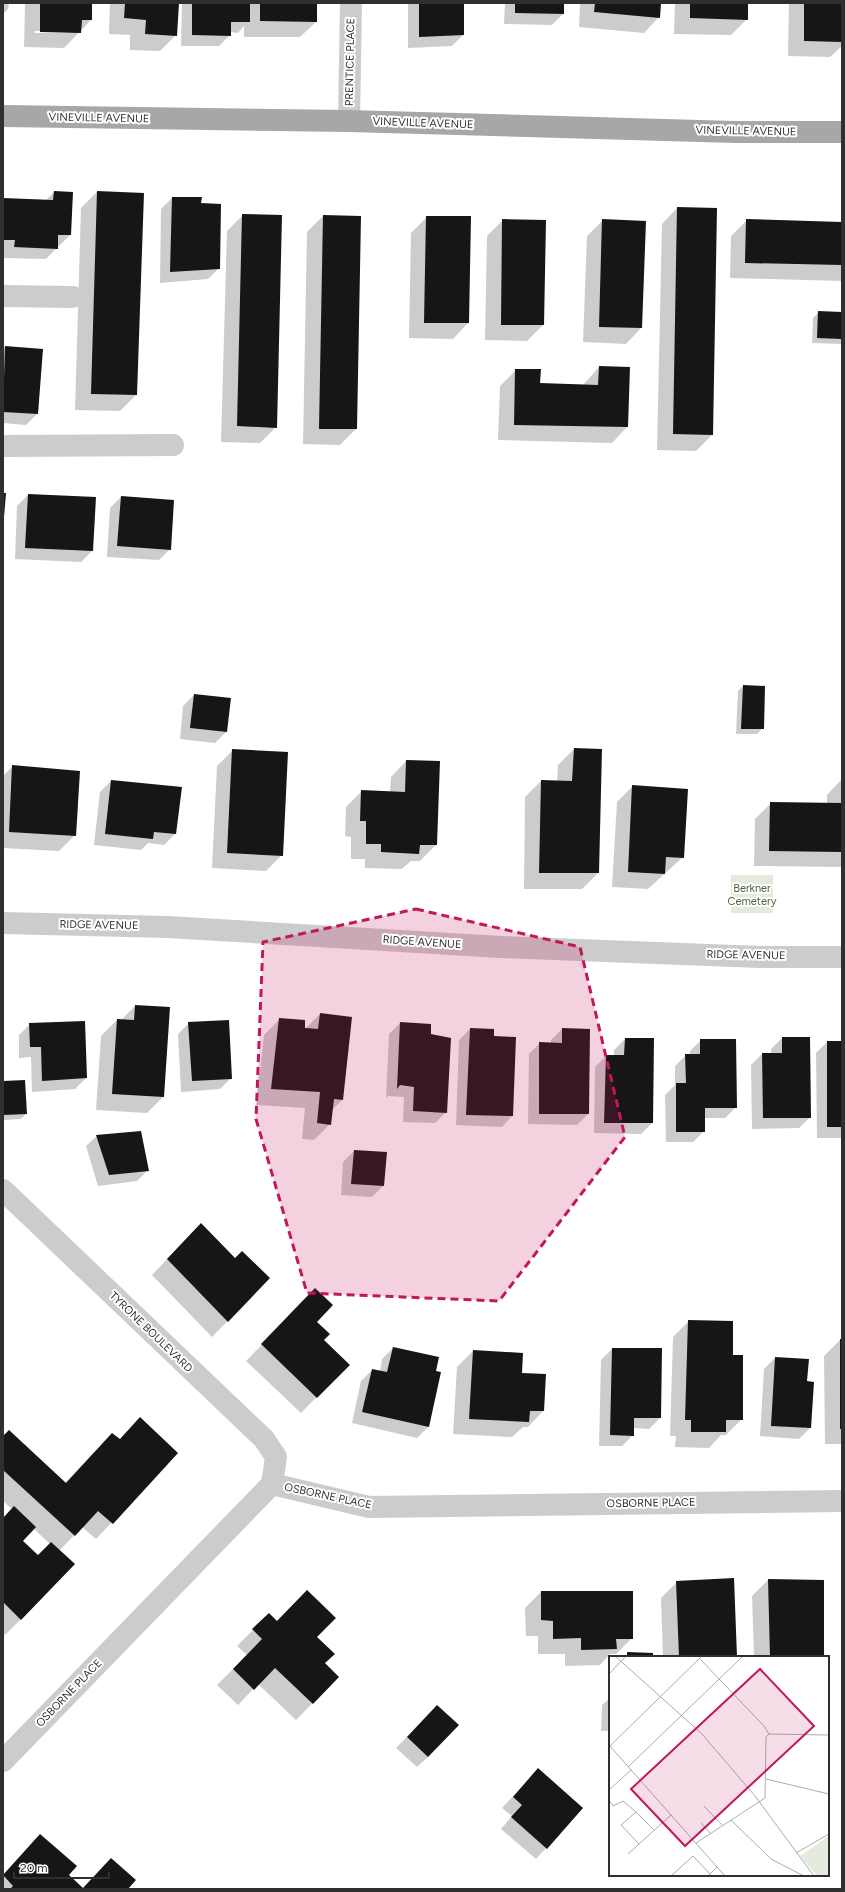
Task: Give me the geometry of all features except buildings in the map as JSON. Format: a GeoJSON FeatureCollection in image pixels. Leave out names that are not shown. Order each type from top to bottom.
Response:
{"type":"FeatureCollection","features":[{"type":"Feature","properties":{"kind":"main road","name":"VINEVILLE AVENUE"},"geometry":{"type":"LineString","coordinates":[[3,116],[349,121],[735,132],[842,132]]}},
{"type":"Feature","properties":{"kind":"street","name":"PRENTICE PLACE"},"geometry":{"type":"LineString","coordinates":[[349,121],[350,3]]}},
{"type":"Feature","properties":{"kind":"street"},"geometry":{"type":"LineString","coordinates":[[3,296],[73,297]]}},
{"type":"Feature","properties":{"kind":"street"},"geometry":{"type":"LineString","coordinates":[[3,446],[173,445]]}},
{"type":"Feature","properties":{"kind":"street","name":"RIDGE AVENUE"},"geometry":{"type":"LineString","coordinates":[[3,923],[168,926],[501,947],[760,956],[842,957]]}},
{"type":"Feature","properties":{"kind":"street","name":"TYRONE BOULEVARD"},"geometry":{"type":"LineString","coordinates":[[3,1190],[264,1439],[276,1457],[272,1484]]}},
{"type":"Feature","properties":{"kind":"street","name":"OSBORNE PLACE"},"geometry":{"type":"LineString","coordinates":[[3,1761],[272,1484],[369,1507],[842,1501]]}},
{"type":"Feature","properties":{"kind":"highlighted area"},"geometry":{"type":"Polygon","coordinates":[[[416,909],[580,947],[625,1137],[499,1301],[307,1293],[256,1119],[263,942],[416,909]]]}},
{"type":"Feature","properties":{"kind":"green space","name":"Berkner Cemetery"},"geometry":{"type":"Polygon","coordinates":[[[731,875],[773,875],[773,913],[731,913],[731,875]]]}}]}
